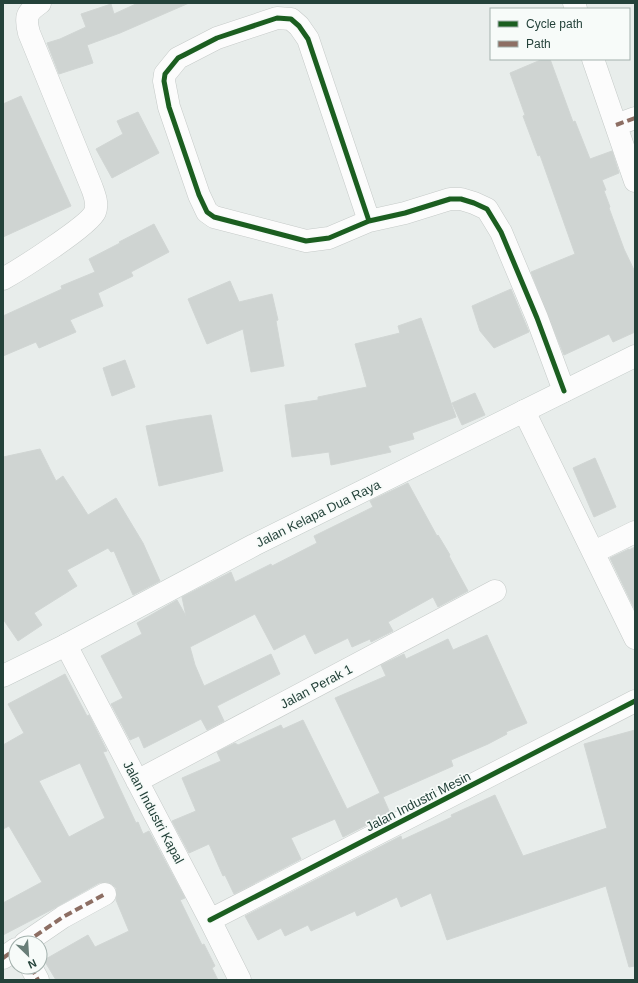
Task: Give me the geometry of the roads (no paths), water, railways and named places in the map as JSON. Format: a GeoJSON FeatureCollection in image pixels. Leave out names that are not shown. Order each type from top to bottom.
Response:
{"type":"FeatureCollection","features":[{"type":"Feature","properties":{"kind":"street"},"geometry":{"type":"LineString","coordinates":[[3,280],[88,221],[95,213],[97,203],[29,33],[27,15],[40,3]]}},
{"type":"Feature","properties":{"kind":"street"},"geometry":{"type":"LineString","coordinates":[[369,221],[308,38],[299,26],[291,19],[277,18],[217,38],[178,58],[165,74],[164,81],[170,107],[199,196],[207,212],[214,217],[306,240],[330,238],[369,221],[405,213],[450,199],[460,199],[474,202],[487,209],[501,232],[537,318],[564,391]]}},
{"type":"Feature","properties":{"kind":"street"},"geometry":{"type":"LineString","coordinates":[[594,60],[626,121],[635,181]]}},
{"type":"Feature","properties":{"kind":"street","name":"Jalan Kelapa Dua Raya"},"geometry":{"type":"LineString","coordinates":[[3,676],[254,545],[635,356]]}},
{"type":"Feature","properties":{"kind":"street"},"geometry":{"type":"LineString","coordinates":[[524,411],[635,638]]}},
{"type":"Feature","properties":{"kind":"street"},"geometry":{"type":"LineString","coordinates":[[594,552],[635,532]]}},
{"type":"Feature","properties":{"kind":"street","name":"Jalan Perak 1"},"geometry":{"type":"LineString","coordinates":[[137,781],[495,591]]}},
{"type":"Feature","properties":{"kind":"street","name":"Jalan Industri Kapal"},"geometry":{"type":"LineString","coordinates":[[66,644],[240,980]]}},
{"type":"Feature","properties":{"kind":"street","name":"Jalan Industri Mesin"},"geometry":{"type":"LineString","coordinates":[[210,920],[635,701]]}},
{"type":"Feature","properties":{"kind":"street"},"geometry":{"type":"LineString","coordinates":[[37,935],[63,917],[106,894]]}}]}
